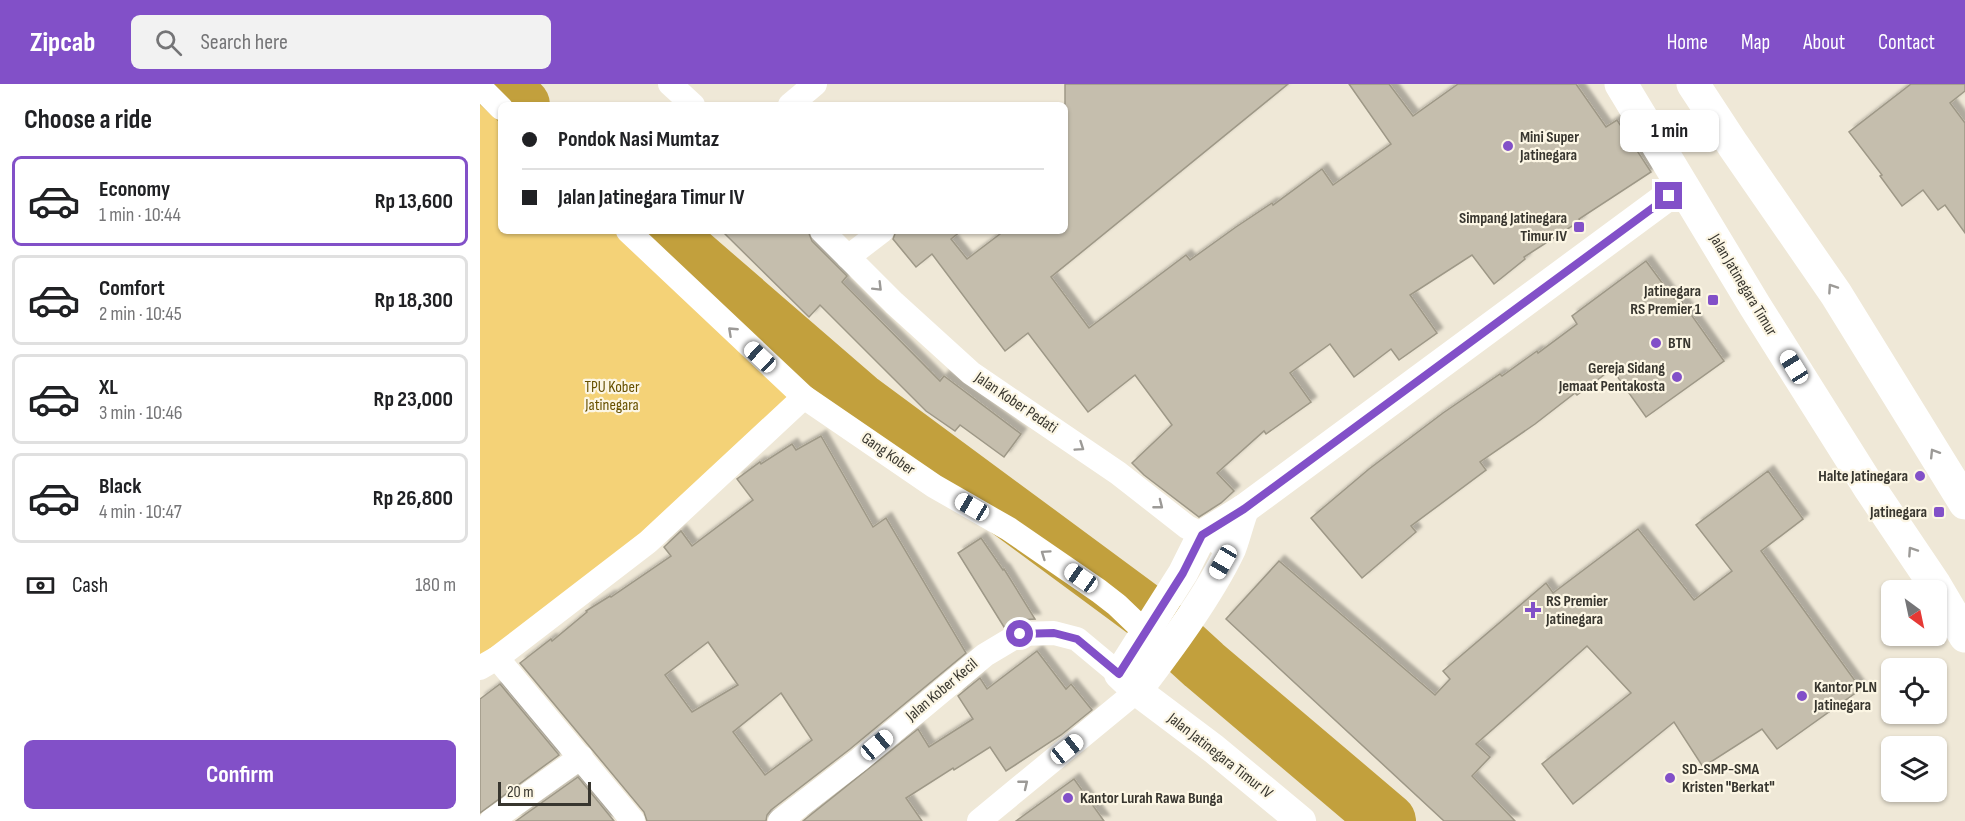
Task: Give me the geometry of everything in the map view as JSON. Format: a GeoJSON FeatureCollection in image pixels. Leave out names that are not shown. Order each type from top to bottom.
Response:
{"type":"FeatureCollection","features":[{"type":"Feature","properties":{"kind":"main road","name":"Jalan Jatinegara Timur"},"geometry":{"type":"LineString","coordinates":[[1621,84],[1765,323],[1863,478],[1935,585],[1965,636]]}},
{"type":"Feature","properties":{"kind":"main road"},"geometry":{"type":"LineString","coordinates":[[1698,86],[1836,294],[1965,503]]}},
{"type":"Feature","properties":{"kind":"street"},"geometry":{"type":"LineString","coordinates":[[670,84],[690,102]]}},
{"type":"Feature","properties":{"kind":"street"},"geometry":{"type":"LineString","coordinates":[[794,102],[815,84]]}},
{"type":"Feature","properties":{"kind":"street"},"geometry":{"type":"LineString","coordinates":[[480,87],[498,105]]}},
{"type":"Feature","properties":{"kind":"street"},"geometry":{"type":"LineString","coordinates":[[1160,636],[1183,573],[1202,535],[1244,509],[1683,185]]}},
{"type":"Feature","properties":{"kind":"street","name":"Gang Kober"},"geometry":{"type":"LineString","coordinates":[[631,234],[804,397],[934,486],[1018,535],[1160,636]]}},
{"type":"Feature","properties":{"kind":"street","name":"Jalan Kober Pedati"},"geometry":{"type":"LineString","coordinates":[[825,234],[894,303],[971,373],[1118,473],[1187,527],[1231,548]]}},
{"type":"Feature","properties":{"kind":"street"},"geometry":{"type":"LineString","coordinates":[[848,258],[878,234]]}},
{"type":"Feature","properties":{"kind":"street"},"geometry":{"type":"LineString","coordinates":[[633,821],[581,757],[489,663],[648,542],[804,397]]}},
{"type":"Feature","properties":{"kind":"street"},"geometry":{"type":"LineString","coordinates":[[979,821],[1128,683],[1160,636],[1207,591],[1231,548],[1244,509]]}},
{"type":"Feature","properties":{"kind":"street","name":"Jalan Kober Kecil"},"geometry":{"type":"LineString","coordinates":[[780,821],[860,760],[985,655],[1020,634],[1054,633],[1077,639],[1128,683]]}},
{"type":"Feature","properties":{"kind":"street","name":"Jalan Jatinegara Timur IV"},"geometry":{"type":"LineString","coordinates":[[1128,683],[1215,749],[1301,821]]}},
{"type":"Feature","properties":{"kind":"street"},"geometry":{"type":"LineString","coordinates":[[491,821],[581,757]]}},
{"type":"Feature","properties":{"kind":"green space","name":"TPU Kober Jatinegara"},"geometry":{"type":"Polygon","coordinates":[[[480,87],[498,105],[498,234],[631,234],[804,397],[480,668],[480,87]]]}},
{"type":"Feature","properties":{"kind":"building"},"geometry":{"type":"Polygon","coordinates":[[[1065,84],[1288,84],[1051,277],[1089,328],[1186,255],[1190,260],[1272,203],[1273,205],[1322,169],[1333,185],[1391,144],[1349,84],[1389,84],[1413,116],[1458,84],[1576,84],[1606,127],[1617,120],[1651,172],[1524,257],[1525,259],[1494,284],[1472,255],[1410,295],[1437,333],[1399,360],[1391,349],[1354,377],[1330,344],[1290,373],[1311,402],[1266,434],[1264,431],[1217,473],[1234,491],[1221,503],[1199,517],[1144,475],[1132,463],[1172,425],[1135,375],[1088,412],[1028,333],[1005,351],[932,254],[916,267],[893,239],[895,234],[957,234],[951,239],[967,259],[1000,234],[1068,234],[1068,102],[1065,102],[1065,84]]]}},
{"type":"Feature","properties":{"kind":"building"},"geometry":{"type":"Polygon","coordinates":[[[1911,84],[1965,84],[1965,91],[1950,103],[1965,123],[1965,233],[1945,205],[1938,210],[1923,190],[1902,206],[1849,132],[1911,84]]]}},
{"type":"Feature","properties":{"kind":"building"},"geometry":{"type":"Polygon","coordinates":[[[725,234],[809,234],[812,241],[847,276],[842,282],[940,381],[944,376],[1021,434],[1004,457],[960,425],[955,431],[926,411],[820,305],[809,317],[725,234]]]}},
{"type":"Feature","properties":{"kind":"building"},"geometry":{"type":"Polygon","coordinates":[[[1646,261],[1674,299],[1678,296],[1724,361],[1646,417],[1612,369],[1480,462],[1486,470],[1411,526],[1416,532],[1362,578],[1311,518],[1369,469],[1443,413],[1500,374],[1502,376],[1537,351],[1538,353],[1577,324],[1572,316],[1646,261]]]}},
{"type":"Feature","properties":{"kind":"building"},"geometry":{"type":"Polygon","coordinates":[[[821,436],[873,527],[886,518],[966,653],[850,749],[771,810],[766,821],[647,821],[644,812],[520,663],[551,639],[552,641],[586,611],[611,597],[671,556],[664,547],[681,531],[692,546],[753,500],[737,479],[760,462],[761,464],[792,444],[796,450],[821,436]],[[708,642],[665,675],[692,712],[738,685],[708,642]],[[781,693],[733,732],[765,775],[812,740],[781,693]]]}},
{"type":"Feature","properties":{"kind":"building"},"geometry":{"type":"Polygon","coordinates":[[[1768,471],[1803,519],[1761,551],[1861,689],[1777,749],[1762,729],[1703,767],[1674,722],[1573,804],[1542,764],[1631,693],[1587,646],[1476,744],[1490,757],[1472,776],[1515,821],[1444,821],[1226,619],[1279,561],[1435,695],[1450,679],[1443,671],[1546,583],[1553,593],[1638,529],[1694,600],[1732,571],[1696,525],[1768,471]]]}},
{"type":"Feature","properties":{"kind":"building"},"geometry":{"type":"Polygon","coordinates":[[[981,538],[1004,569],[1035,619],[1019,620],[1004,627],[958,553],[981,538]]]}},
{"type":"Feature","properties":{"kind":"building"},"geometry":{"type":"Polygon","coordinates":[[[1037,651],[1066,689],[1071,684],[1092,710],[1061,735],[1006,771],[990,747],[954,770],[953,768],[906,798],[922,821],[803,821],[918,729],[929,747],[973,719],[958,696],[980,678],[987,689],[1037,651]]]}},
{"type":"Feature","properties":{"kind":"building"},"geometry":{"type":"Polygon","coordinates":[[[500,684],[559,755],[480,813],[480,699],[500,684]]]}},
{"type":"Feature","properties":{"kind":"building"},"geometry":{"type":"Polygon","coordinates":[[[578,777],[614,821],[516,821],[578,777]]]}},
{"type":"Feature","properties":{"kind":"building","name":"Kantor Lurah Rawa Bunga"},"geometry":{"type":"Polygon","coordinates":[[[1074,779],[1104,821],[1016,821],[1074,779]]]}},
{"type":"Feature","properties":{"kind":"waterway"},"geometry":{"type":"LineString","coordinates":[[499,84],[519,102]]}},
{"type":"Feature","properties":{"kind":"waterway"},"geometry":{"type":"LineString","coordinates":[[667,234],[859,400],[1146,612],[1204,665],[1388,821]]}},
{"type":"Feature","properties":{"kind":"place","name":"Mini Super Jatinegara"},"geometry":{"type":"Point","coordinates":[1508,146]}},
{"type":"Feature","properties":{"kind":"place","name":"Simpang Jatinegara Timur IV"},"geometry":{"type":"Point","coordinates":[1579,227]}},
{"type":"Feature","properties":{"kind":"place","name":"Jatinegara RS Premier 1"},"geometry":{"type":"Point","coordinates":[1713,300]}},
{"type":"Feature","properties":{"kind":"place","name":"BTN"},"geometry":{"type":"Point","coordinates":[1656,343]}},
{"type":"Feature","properties":{"kind":"place","name":"Gereja Sidang Jemaat Pentakosta"},"geometry":{"type":"Point","coordinates":[1677,377]}},
{"type":"Feature","properties":{"kind":"place","name":"Halte Jatinegara"},"geometry":{"type":"Point","coordinates":[1920,476]}},
{"type":"Feature","properties":{"kind":"place","name":"Jatinegara"},"geometry":{"type":"Point","coordinates":[1939,512]}},
{"type":"Feature","properties":{"kind":"place","name":"RS Premier Jatinegara"},"geometry":{"type":"Point","coordinates":[1533,610]}},
{"type":"Feature","properties":{"kind":"place","name":"Kantor PLN Jatinegara"},"geometry":{"type":"Point","coordinates":[1802,696]}},
{"type":"Feature","properties":{"kind":"place","name":"SD-SMP-SMA Kristen \"Berkat\""},"geometry":{"type":"Point","coordinates":[1670,778]}},
{"type":"Feature","properties":{"kind":"place","name":"Kantor Lurah Rawa Bunga"},"geometry":{"type":"Point","coordinates":[1068,798]}},
{"type":"Feature","properties":{"kind":"route"},"geometry":{"type":"LineString","coordinates":[[1020,634],[1054,633],[1077,639],[1119,674],[1183,573],[1202,535],[1244,509],[1669,196]]}}]}
